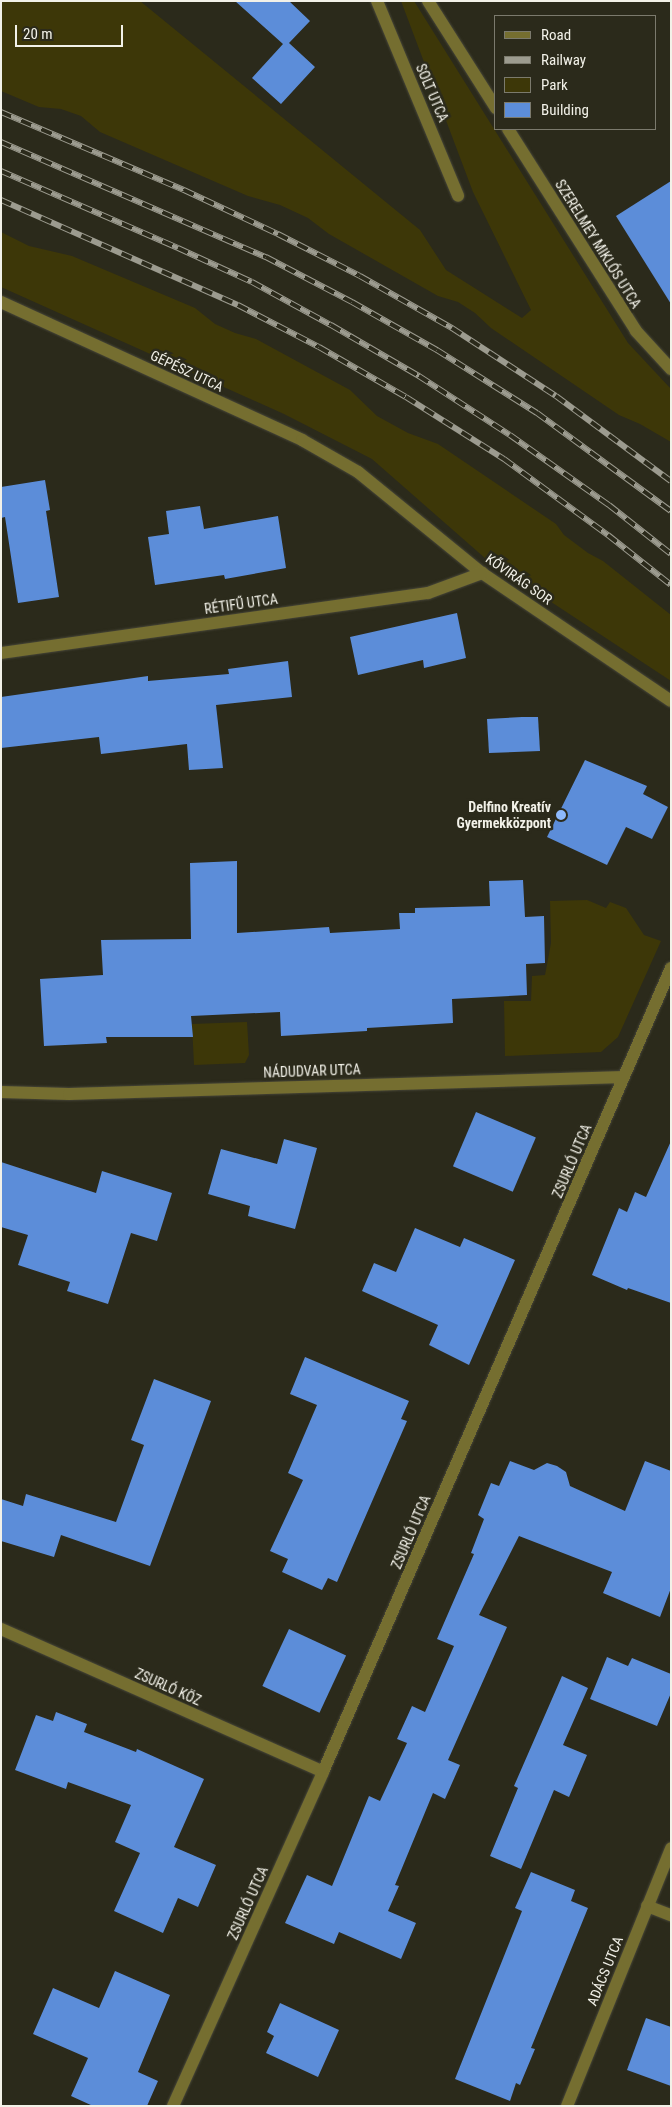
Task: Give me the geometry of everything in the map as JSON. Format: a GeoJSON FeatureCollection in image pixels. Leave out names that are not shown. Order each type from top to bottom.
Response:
{"type":"FeatureCollection","features":[{"type":"Feature","properties":{"kind":"street","name":"SOLT UTCA"},"geometry":{"type":"LineString","coordinates":[[377,1],[458,196]]}},
{"type":"Feature","properties":{"kind":"street"},"geometry":{"type":"LineString","coordinates":[[428,1],[494,105]]}},
{"type":"Feature","properties":{"kind":"street","name":"SZERELMEY MIKLÓS UTCA"},"geometry":{"type":"LineString","coordinates":[[509,130],[632,324],[671,369]]}},
{"type":"Feature","properties":{"kind":"street","name":"GÉPÉSZ UTCA"},"geometry":{"type":"LineString","coordinates":[[1,302],[302,440],[358,472]]}},
{"type":"Feature","properties":{"kind":"street","name":"KŐVIRÁG SOR"},"geometry":{"type":"LineString","coordinates":[[358,472],[482,572],[671,701]]}},
{"type":"Feature","properties":{"kind":"street","name":"RÉTIFŰ UTCA"},"geometry":{"type":"LineString","coordinates":[[1,653],[428,593],[482,572]]}},
{"type":"Feature","properties":{"kind":"street","name":"ZSURLÓ UTCA"},"geometry":{"type":"LineString","coordinates":[[172,2106],[323,1772],[671,968]]}},
{"type":"Feature","properties":{"kind":"street","name":"NÁDUDVAR UTCA"},"geometry":{"type":"LineString","coordinates":[[1,1092],[69,1094],[624,1077]]}},
{"type":"Feature","properties":{"kind":"street","name":"ZSURLÓ KÖZ"},"geometry":{"type":"LineString","coordinates":[[1,1630],[323,1772]]}},
{"type":"Feature","properties":{"kind":"street","name":"ADÁCS UTCA"},"geometry":{"type":"LineString","coordinates":[[567,2106],[671,1848]]}},
{"type":"Feature","properties":{"kind":"street"},"geometry":{"type":"LineString","coordinates":[[647,1906],[671,1915]]}},
{"type":"Feature","properties":{"kind":"green space"},"geometry":{"type":"Polygon","coordinates":[[[1,1],[140,1],[420,230],[446,270],[522,318],[531,310],[473,192],[401,1],[414,1],[628,343],[671,389],[671,442],[640,424],[619,415],[491,328],[475,313],[458,302],[438,296],[329,234],[308,218],[280,205],[248,196],[100,132],[81,116],[61,109],[39,107],[1,91],[1,1]]]}},
{"type":"Feature","properties":{"kind":"green space"},"geometry":{"type":"Polygon","coordinates":[[[1,232],[29,246],[72,256],[195,308],[215,324],[235,333],[256,339],[350,390],[377,416],[408,433],[438,444],[556,524],[564,535],[588,553],[603,561],[671,615],[671,681],[486,559],[372,459],[284,414],[1,287],[1,232]]]}},
{"type":"Feature","properties":{"kind":"green space"},"geometry":{"type":"Polygon","coordinates":[[[587,900],[606,908],[610,902],[626,908],[644,935],[661,941],[618,1037],[601,1052],[505,1056],[504,1001],[531,1001],[532,976],[545,975],[551,943],[550,901],[587,900]]]}},
{"type":"Feature","properties":{"kind":"green space"},"geometry":{"type":"Polygon","coordinates":[[[247,1022],[249,1055],[245,1063],[194,1065],[192,1024],[247,1022]]]}},
{"type":"Feature","properties":{"kind":"building"},"geometry":{"type":"Polygon","coordinates":[[[235,1],[289,1],[310,21],[289,43],[315,67],[281,104],[252,78],[283,44],[235,1]]]}},
{"type":"Feature","properties":{"kind":"building"},"geometry":{"type":"Polygon","coordinates":[[[671,181],[671,304],[616,216],[671,181]]]}},
{"type":"Feature","properties":{"kind":"building"},"geometry":{"type":"Polygon","coordinates":[[[45,480],[50,510],[46,511],[59,597],[18,603],[5,517],[1,518],[1,487],[45,480]]]}},
{"type":"Feature","properties":{"kind":"building"},"geometry":{"type":"Polygon","coordinates":[[[200,506],[204,529],[278,516],[286,568],[225,579],[224,575],[155,585],[148,537],[169,534],[166,511],[200,506]]]}},
{"type":"Feature","properties":{"kind":"building"},"geometry":{"type":"Polygon","coordinates":[[[457,613],[466,658],[424,668],[423,660],[358,675],[350,637],[457,613]]]}},
{"type":"Feature","properties":{"kind":"building"},"geometry":{"type":"Polygon","coordinates":[[[288,661],[292,697],[216,705],[223,768],[189,770],[187,744],[101,754],[99,737],[1,748],[1,697],[148,676],[148,681],[229,674],[228,669],[288,661]]]}},
{"type":"Feature","properties":{"kind":"building"},"geometry":{"type":"Polygon","coordinates":[[[538,717],[540,751],[489,753],[487,719],[538,717]]]}},
{"type":"Feature","properties":{"kind":"building"},"geometry":{"type":"Polygon","coordinates":[[[585,760],[647,786],[643,794],[668,807],[652,839],[626,827],[607,865],[547,837],[585,760]]]}},
{"type":"Feature","properties":{"kind":"building"},"geometry":{"type":"Polygon","coordinates":[[[237,861],[237,933],[329,927],[330,933],[400,929],[399,913],[415,913],[415,908],[490,906],[489,881],[523,880],[525,917],[544,916],[545,963],[526,964],[527,995],[452,999],[453,1023],[281,1036],[280,1012],[191,1016],[193,1037],[106,1037],[107,1043],[44,1046],[40,979],[103,975],[101,940],[191,939],[190,863],[237,861]]]}},
{"type":"Feature","properties":{"kind":"building"},"geometry":{"type":"Polygon","coordinates":[[[476,1112],[536,1137],[513,1192],[453,1166],[476,1112]]]}},
{"type":"Feature","properties":{"kind":"building"},"geometry":{"type":"Polygon","coordinates":[[[284,1139],[317,1148],[295,1229],[248,1216],[250,1206],[208,1194],[221,1149],[277,1164],[284,1139]]]}},
{"type":"Feature","properties":{"kind":"building"},"geometry":{"type":"Polygon","coordinates":[[[671,1141],[671,1303],[628,1288],[627,1290],[592,1275],[619,1208],[627,1212],[635,1192],[646,1197],[671,1141]]]}},
{"type":"Feature","properties":{"kind":"building"},"geometry":{"type":"Polygon","coordinates":[[[1,1162],[96,1193],[102,1171],[172,1193],[157,1241],[131,1233],[108,1304],[67,1291],[70,1282],[18,1265],[28,1235],[1,1227],[1,1162]]]}},
{"type":"Feature","properties":{"kind":"building"},"geometry":{"type":"Polygon","coordinates":[[[415,1228],[460,1247],[464,1238],[515,1260],[469,1365],[429,1345],[438,1325],[362,1291],[374,1263],[396,1272],[415,1228]]]}},
{"type":"Feature","properties":{"kind":"building"},"geometry":{"type":"Polygon","coordinates":[[[305,1357],[409,1401],[401,1419],[407,1421],[337,1582],[328,1578],[322,1590],[282,1572],[288,1559],[270,1551],[303,1480],[288,1473],[317,1405],[290,1394],[305,1357]]]}},
{"type":"Feature","properties":{"kind":"building"},"geometry":{"type":"Polygon","coordinates":[[[154,1379],[211,1401],[150,1566],[61,1535],[54,1557],[1,1541],[1,1499],[23,1506],[26,1494],[116,1522],[144,1445],[131,1440],[154,1379]]]}},
{"type":"Feature","properties":{"kind":"building"},"geometry":{"type":"Polygon","coordinates":[[[510,1461],[534,1470],[547,1463],[557,1466],[566,1472],[570,1486],[625,1511],[645,1461],[671,1471],[671,1588],[660,1617],[603,1593],[612,1572],[519,1536],[479,1615],[507,1627],[448,1760],[460,1765],[445,1799],[433,1793],[395,1885],[399,1886],[388,1911],[416,1923],[401,1959],[339,1932],[334,1944],[285,1923],[307,1875],[332,1886],[369,1796],[380,1801],[407,1743],[397,1739],[412,1706],[425,1712],[454,1646],[437,1639],[474,1554],[471,1553],[484,1519],[478,1515],[491,1483],[499,1486],[510,1461]]]}},
{"type":"Feature","properties":{"kind":"building"},"geometry":{"type":"Polygon","coordinates":[[[289,1629],[346,1656],[319,1713],[262,1686],[289,1629]]]}},
{"type":"Feature","properties":{"kind":"building"},"geometry":{"type":"Polygon","coordinates":[[[607,1657],[628,1666],[632,1658],[671,1674],[671,1693],[657,1726],[590,1699],[607,1657]]]}},
{"type":"Feature","properties":{"kind":"building"},"geometry":{"type":"Polygon","coordinates":[[[562,1676],[588,1688],[563,1745],[587,1755],[569,1797],[554,1790],[521,1869],[490,1856],[518,1788],[514,1786],[562,1676]]]}},
{"type":"Feature","properties":{"kind":"building"},"geometry":{"type":"Polygon","coordinates":[[[56,1712],[87,1724],[84,1732],[136,1752],[137,1749],[204,1779],[174,1847],[216,1865],[198,1907],[178,1898],[163,1933],[114,1911],[140,1853],[115,1842],[131,1805],[68,1782],[66,1789],[15,1770],[36,1715],[53,1721],[56,1712]]]}},
{"type":"Feature","properties":{"kind":"building"},"geometry":{"type":"Polygon","coordinates":[[[531,1872],[575,1890],[571,1901],[588,1908],[531,2048],[535,2049],[520,2085],[516,2083],[510,2101],[455,2079],[522,1911],[515,1908],[531,1872]]]}},
{"type":"Feature","properties":{"kind":"building"},"geometry":{"type":"Polygon","coordinates":[[[115,1971],[170,1995],[138,2072],[158,2081],[147,2106],[93,2106],[71,2096],[88,2058],[33,2034],[53,1988],[99,2008],[115,1971]]]}},
{"type":"Feature","properties":{"kind":"building"},"geometry":{"type":"Polygon","coordinates":[[[280,2003],[339,2030],[318,2077],[266,2053],[274,2036],[267,2032],[280,2003]]]}},
{"type":"Feature","properties":{"kind":"building"},"geometry":{"type":"Polygon","coordinates":[[[646,2018],[671,2027],[671,2086],[627,2070],[646,2018]]]}},
{"type":"Feature","properties":{"kind":"railway"},"geometry":{"type":"LineString","coordinates":[[1,112],[184,190],[278,234],[360,276],[452,328],[556,396],[671,481]]}},
{"type":"Feature","properties":{"kind":"railway"},"geometry":{"type":"LineString","coordinates":[[1,142],[266,257],[352,302],[437,350],[537,413],[671,511]]}},
{"type":"Feature","properties":{"kind":"railway"},"geometry":{"type":"LineString","coordinates":[[1,171],[252,282],[331,325],[419,376],[510,435],[609,505],[671,554]]}},
{"type":"Feature","properties":{"kind":"railway"},"geometry":{"type":"LineString","coordinates":[[1,200],[238,305],[319,347],[406,397],[504,459],[608,535],[671,585]]}},
{"type":"Feature","properties":{"kind":"place","name":"Delfino Kreatív Gyermekközpont"},"geometry":{"type":"Point","coordinates":[561,815]}}]}
